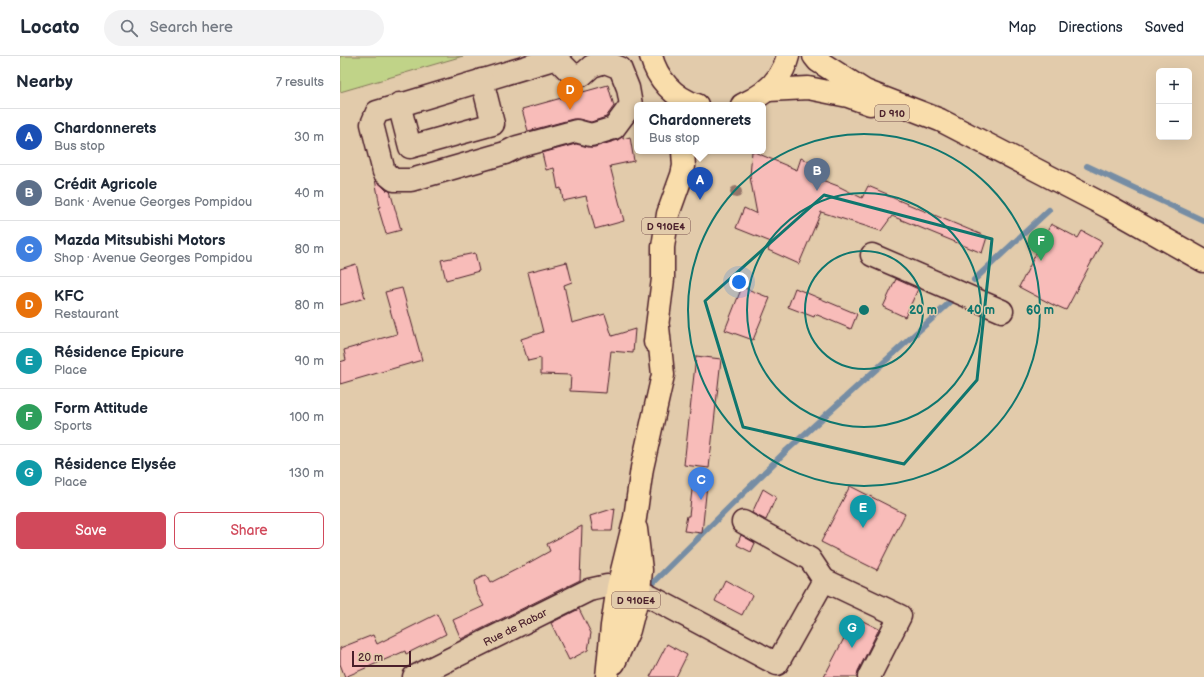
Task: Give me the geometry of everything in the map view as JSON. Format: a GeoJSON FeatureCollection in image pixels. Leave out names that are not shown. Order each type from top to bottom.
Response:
{"type":"FeatureCollection","features":[{"type":"Feature","properties":{"kind":"main road"},"geometry":{"type":"LineString","coordinates":[[650,56],[653,66],[675,99],[689,102]]}},
{"type":"Feature","properties":{"kind":"main road"},"geometry":{"type":"LineString","coordinates":[[750,102],[768,90],[779,78],[788,56]]}},
{"type":"Feature","properties":{"kind":"main road","name":"D 910"},"geometry":{"type":"LineString","coordinates":[[814,56],[818,61],[865,91],[940,120],[1110,208],[1204,261]]}},
{"type":"Feature","properties":{"kind":"main road","name":"D 910"},"geometry":{"type":"LineString","coordinates":[[768,90],[808,88],[848,96],[1011,158]]}},
{"type":"Feature","properties":{"kind":"main road","name":"D 910E4"},"geometry":{"type":"LineString","coordinates":[[607,677],[629,630],[628,588],[635,518],[642,468],[663,375],[658,327],[663,279],[677,243],[686,161]]}},
{"type":"Feature","properties":{"kind":"street"},"geometry":{"type":"LineString","coordinates":[[554,56],[572,74],[582,75],[592,66],[605,62],[620,68],[628,88],[631,105],[614,128],[591,135],[576,131],[517,147],[505,153],[411,180],[394,180],[384,172],[372,124],[377,112],[399,104],[550,60],[554,56]]}},
{"type":"Feature","properties":{"kind":"street"},"geometry":{"type":"LineString","coordinates":[[399,104],[410,147],[493,124],[478,81]]}},
{"type":"Feature","properties":{"kind":"street"},"geometry":{"type":"LineString","coordinates":[[872,255],[1002,311]]}},
{"type":"Feature","properties":{"kind":"street"},"geometry":{"type":"LineString","coordinates":[[744,522],[810,559],[824,580],[900,616],[869,677]]}},
{"type":"Feature","properties":{"kind":"street"},"geometry":{"type":"LineString","coordinates":[[628,588],[651,597],[777,664],[824,580]]}},
{"type":"Feature","properties":{"kind":"street","name":"Rue de Rabar"},"geometry":{"type":"LineString","coordinates":[[414,677],[589,590],[607,586],[628,588]]}},
{"type":"Feature","properties":{"kind":"highlighted area"},"geometry":{"type":"Polygon","coordinates":[[[824,195],[992,239],[977,380],[904,464],[743,427],[705,301],[824,195]]]}},
{"type":"Feature","properties":{"kind":"green space"},"geometry":{"type":"Polygon","coordinates":[[[340,56],[463,56],[340,92],[340,56]]]}},
{"type":"Feature","properties":{"kind":"building"},"geometry":{"type":"Polygon","coordinates":[[[608,85],[614,106],[606,117],[591,122],[573,119],[528,131],[522,109],[608,85]]]}},
{"type":"Feature","properties":{"kind":"building"},"geometry":{"type":"Polygon","coordinates":[[[623,136],[623,139],[630,137],[634,161],[610,166],[624,221],[595,229],[586,196],[563,201],[561,188],[558,189],[554,168],[546,170],[542,153],[576,144],[595,147],[618,140],[623,136]]]}},
{"type":"Feature","properties":{"kind":"building"},"geometry":{"type":"Polygon","coordinates":[[[752,154],[759,154],[797,170],[801,158],[818,166],[814,177],[838,186],[862,198],[868,186],[987,237],[982,253],[892,216],[881,231],[821,212],[799,264],[768,250],[771,242],[736,228],[744,208],[757,214],[750,177],[752,154]]]}},
{"type":"Feature","properties":{"kind":"building"},"geometry":{"type":"Polygon","coordinates":[[[375,179],[386,190],[390,191],[401,230],[386,234],[378,207],[380,207],[375,179]]]}},
{"type":"Feature","properties":{"kind":"building"},"geometry":{"type":"Polygon","coordinates":[[[1051,224],[1078,238],[1082,231],[1102,242],[1066,310],[1057,307],[1019,287],[1051,224]]]}},
{"type":"Feature","properties":{"kind":"building"},"geometry":{"type":"Polygon","coordinates":[[[475,253],[479,271],[446,280],[441,260],[475,253]]]}},
{"type":"Feature","properties":{"kind":"building"},"geometry":{"type":"Polygon","coordinates":[[[567,262],[572,282],[564,285],[572,323],[605,314],[612,336],[635,329],[633,353],[611,351],[606,393],[570,391],[571,375],[541,374],[541,358],[528,361],[521,339],[543,332],[528,272],[567,262]]]}},
{"type":"Feature","properties":{"kind":"building"},"geometry":{"type":"Polygon","coordinates":[[[356,264],[365,298],[340,305],[340,269],[356,264]]]}},
{"type":"Feature","properties":{"kind":"building"},"geometry":{"type":"Polygon","coordinates":[[[896,279],[918,289],[905,317],[883,307],[896,279]]]}},
{"type":"Feature","properties":{"kind":"building"},"geometry":{"type":"Polygon","coordinates":[[[742,287],[770,298],[753,340],[725,330],[742,287]]]}},
{"type":"Feature","properties":{"kind":"building"},"geometry":{"type":"Polygon","coordinates":[[[402,288],[422,360],[340,384],[340,362],[346,360],[344,350],[397,334],[385,292],[402,288]]]}},
{"type":"Feature","properties":{"kind":"building"},"geometry":{"type":"Polygon","coordinates":[[[795,288],[857,314],[851,329],[815,314],[814,317],[788,307],[795,288]]]}},
{"type":"Feature","properties":{"kind":"building"},"geometry":{"type":"Polygon","coordinates":[[[696,356],[721,359],[709,468],[684,465],[696,356]]]}},
{"type":"Feature","properties":{"kind":"building"},"geometry":{"type":"Polygon","coordinates":[[[694,473],[708,475],[702,533],[684,531],[687,516],[689,516],[694,473]]]}},
{"type":"Feature","properties":{"kind":"building"},"geometry":{"type":"Polygon","coordinates":[[[850,486],[905,514],[877,570],[821,542],[850,486]]]}},
{"type":"Feature","properties":{"kind":"building"},"geometry":{"type":"Polygon","coordinates":[[[763,489],[776,497],[766,520],[752,513],[763,489]]]}},
{"type":"Feature","properties":{"kind":"building"},"geometry":{"type":"Polygon","coordinates":[[[615,508],[612,531],[593,531],[590,516],[615,508]]]}},
{"type":"Feature","properties":{"kind":"building"},"geometry":{"type":"Polygon","coordinates":[[[582,526],[580,580],[461,639],[453,620],[484,606],[476,592],[474,581],[486,575],[490,583],[550,551],[547,544],[582,526]]]}},
{"type":"Feature","properties":{"kind":"building"},"geometry":{"type":"Polygon","coordinates":[[[741,535],[755,543],[751,552],[737,545],[741,535]]]}},
{"type":"Feature","properties":{"kind":"building"},"geometry":{"type":"Polygon","coordinates":[[[725,580],[752,595],[742,615],[715,601],[725,580]]]}},
{"type":"Feature","properties":{"kind":"building"},"geometry":{"type":"Polygon","coordinates":[[[579,609],[591,633],[588,650],[569,660],[551,623],[579,609]]]}},
{"type":"Feature","properties":{"kind":"building"},"geometry":{"type":"Polygon","coordinates":[[[437,614],[446,634],[406,654],[405,651],[345,677],[340,664],[340,648],[373,635],[377,644],[437,614]]]}},
{"type":"Feature","properties":{"kind":"building"},"geometry":{"type":"Polygon","coordinates":[[[855,617],[879,629],[858,671],[857,677],[824,677],[855,617]]]}},
{"type":"Feature","properties":{"kind":"building"},"geometry":{"type":"Polygon","coordinates":[[[667,644],[687,655],[676,677],[650,677],[667,644]]]}},
{"type":"Feature","properties":{"kind":"waterway"},"geometry":{"type":"LineString","coordinates":[[1087,166],[1204,221]]}},
{"type":"Feature","properties":{"kind":"waterway"},"geometry":{"type":"LineString","coordinates":[[974,280],[1049,210]]}},
{"type":"Feature","properties":{"kind":"waterway"},"geometry":{"type":"LineString","coordinates":[[653,583],[785,452],[957,296]]}},
{"type":"Feature","properties":{"kind":"place","name":"KFC"},"geometry":{"type":"Point","coordinates":[570,110]}},
{"type":"Feature","properties":{"kind":"place","name":"Crédit Agricole"},"geometry":{"type":"Point","coordinates":[817,191]}},
{"type":"Feature","properties":{"kind":"place","name":"Chardonnerets"},"geometry":{"type":"Point","coordinates":[700,200]}},
{"type":"Feature","properties":{"kind":"place","name":"Form Attitude"},"geometry":{"type":"Point","coordinates":[1041,261]}},
{"type":"Feature","properties":{"kind":"place","name":"Mazda Mitsubishi Motors"},"geometry":{"type":"Point","coordinates":[701,500]}},
{"type":"Feature","properties":{"kind":"place","name":"Résidence Epicure"},"geometry":{"type":"Point","coordinates":[863,528]}},
{"type":"Feature","properties":{"kind":"place","name":"Résidence Elysée"},"geometry":{"type":"Point","coordinates":[852,648]}}]}
